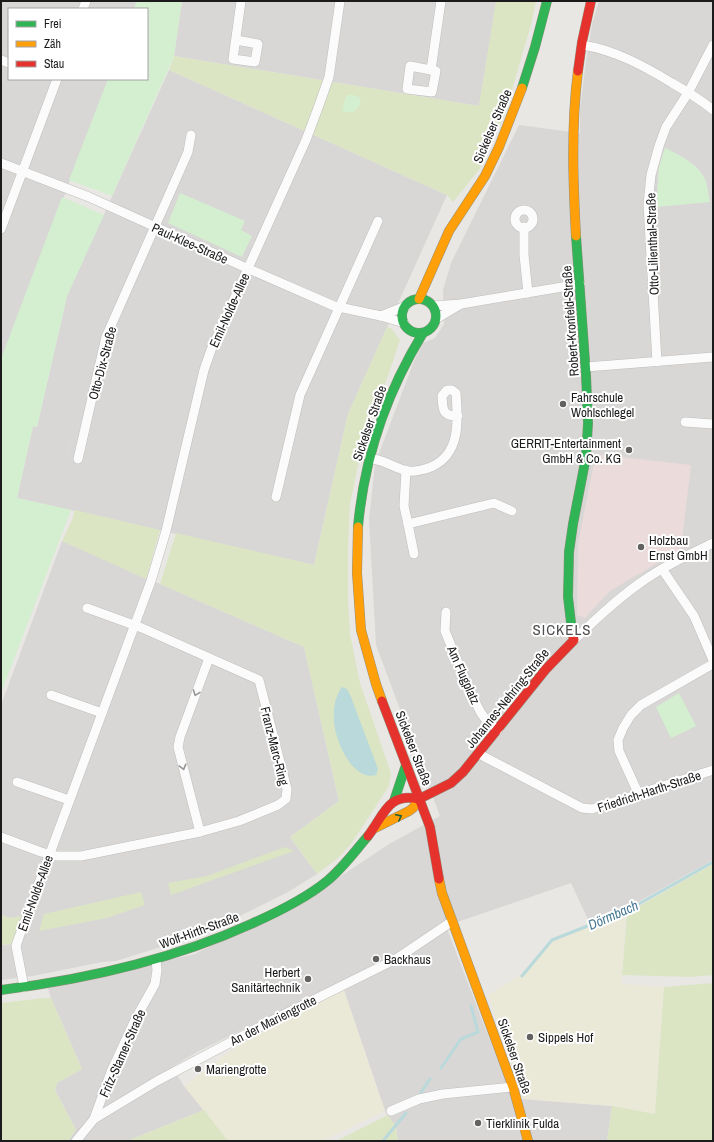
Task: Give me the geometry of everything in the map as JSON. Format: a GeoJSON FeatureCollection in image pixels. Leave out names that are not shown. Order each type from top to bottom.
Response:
{"type":"FeatureCollection","features":[{"type":"Feature","properties":{"kind":"street"},"geometry":{"type":"LineString","coordinates":[[236,40],[242,1]]}},
{"type":"Feature","properties":{"kind":"street","name":"Emil-Nolde-Allee"},"geometry":{"type":"LineString","coordinates":[[24,987],[16,946],[151,580],[166,531],[207,359],[306,140],[329,77],[340,1]]}},
{"type":"Feature","properties":{"kind":"street"},"geometry":{"type":"LineString","coordinates":[[431,70],[442,1]]}},
{"type":"Feature","properties":{"kind":"street","name":"Sickelser Straße"},"geometry":{"type":"LineString","coordinates":[[419,299],[449,231],[485,176],[499,147],[521,90],[537,41],[547,1]]}},
{"type":"Feature","properties":{"kind":"street","name":"Robert-Kronfeld-Straße"},"geometry":{"type":"LineString","coordinates":[[574,640],[570,626],[568,604],[569,565],[573,526],[584,470],[588,436],[588,384],[580,284],[573,136],[577,79],[591,1]]}},
{"type":"Feature","properties":{"kind":"street"},"geometry":{"type":"LineString","coordinates":[[582,45],[596,47],[639,63],[713,110]]}},
{"type":"Feature","properties":{"kind":"street","name":"Otto-Lilienthal-Straße"},"geometry":{"type":"LineString","coordinates":[[657,362],[648,204],[651,175],[666,127],[688,93],[713,45]]}},
{"type":"Feature","properties":{"kind":"street"},"geometry":{"type":"LineString","coordinates":[[1,229],[55,80]]}},
{"type":"Feature","properties":{"kind":"street","name":"Otto-Dix-Straße"},"geometry":{"type":"LineString","coordinates":[[78,459],[106,337],[188,152],[191,135]]}},
{"type":"Feature","properties":{"kind":"street","name":"Paul-Klee-Straße"},"geometry":{"type":"LineString","coordinates":[[1,163],[90,197],[248,269],[340,308],[381,316],[405,325]]}},
{"type":"Feature","properties":{"kind":"street"},"geometry":{"type":"LineString","coordinates":[[276,496],[300,395],[378,221]]}},
{"type":"Feature","properties":{"kind":"street"},"geometry":{"type":"LineString","coordinates":[[524,227],[524,255],[528,293]]}},
{"type":"Feature","properties":{"kind":"street","name":"Sickelser Straße"},"geometry":{"type":"LineString","coordinates":[[431,273],[431,304]]}},
{"type":"Feature","properties":{"kind":"street"},"geometry":{"type":"LineString","coordinates":[[431,304],[461,304],[580,284]]}},
{"type":"Feature","properties":{"kind":"street"},"geometry":{"type":"LineString","coordinates":[[419,299],[431,304],[436,311],[436,319],[433,327],[423,333],[415,333],[410,331],[405,325],[402,316],[409,302],[419,299]]}},
{"type":"Feature","properties":{"kind":"street"},"geometry":{"type":"LineString","coordinates":[[436,319],[461,304]]}},
{"type":"Feature","properties":{"kind":"street"},"geometry":{"type":"LineString","coordinates":[[381,316],[406,306]]}},
{"type":"Feature","properties":{"kind":"street","name":"Sickelser Straße"},"geometry":{"type":"LineString","coordinates":[[405,325],[407,359]]}},
{"type":"Feature","properties":{"kind":"street","name":"Sickelser Straße"},"geometry":{"type":"LineString","coordinates":[[423,333],[407,359],[383,416],[369,458],[360,506],[357,539],[357,573],[361,630],[376,684],[430,827],[442,893],[451,922],[472,974],[512,1086],[528,1141]]}},
{"type":"Feature","properties":{"kind":"street"},"geometry":{"type":"LineString","coordinates":[[586,367],[713,357]]}},
{"type":"Feature","properties":{"kind":"street"},"geometry":{"type":"LineString","coordinates":[[369,458],[406,470],[424,470],[436,465],[443,459],[454,442],[458,416]]}},
{"type":"Feature","properties":{"kind":"street"},"geometry":{"type":"LineString","coordinates":[[685,422],[713,424]]}},
{"type":"Feature","properties":{"kind":"street"},"geometry":{"type":"LineString","coordinates":[[406,470],[404,506],[414,554]]}},
{"type":"Feature","properties":{"kind":"street"},"geometry":{"type":"LineString","coordinates":[[408,524],[494,503],[512,511]]}},
{"type":"Feature","properties":{"kind":"street","name":"Johannes-Nehring-Straße"},"geometry":{"type":"LineString","coordinates":[[419,799],[451,783],[464,772],[551,663],[574,640],[620,599],[639,583],[662,569],[713,543]]}},
{"type":"Feature","properties":{"kind":"street"},"geometry":{"type":"LineString","coordinates":[[662,569],[694,616],[713,660]]}},
{"type":"Feature","properties":{"kind":"street"},"geometry":{"type":"LineString","coordinates":[[87,608],[134,625]]}},
{"type":"Feature","properties":{"kind":"street","name":"Am Flugplatz"},"geometry":{"type":"LineString","coordinates":[[446,612],[445,631],[471,694],[487,721],[498,730]]}},
{"type":"Feature","properties":{"kind":"street","name":"Franz-Marc-Ring"},"geometry":{"type":"LineString","coordinates":[[1,837],[56,856],[81,856],[200,832],[239,821],[274,808],[284,801],[286,789],[259,680],[134,625]]}},
{"type":"Feature","properties":{"kind":"street"},"geometry":{"type":"LineString","coordinates":[[200,832],[178,747],[180,737],[209,658]]}},
{"type":"Feature","properties":{"kind":"street"},"geometry":{"type":"LineString","coordinates":[[639,795],[618,751],[618,740],[623,728],[631,715],[641,705],[713,664]]}},
{"type":"Feature","properties":{"kind":"street"},"geometry":{"type":"LineString","coordinates":[[51,695],[102,713]]}},
{"type":"Feature","properties":{"kind":"street","name":"Friedrich-Harth-Straße"},"geometry":{"type":"LineString","coordinates":[[479,754],[582,808],[592,809],[713,770]]}},
{"type":"Feature","properties":{"kind":"street"},"geometry":{"type":"LineString","coordinates":[[394,801],[406,765]]}},
{"type":"Feature","properties":{"kind":"street"},"geometry":{"type":"LineString","coordinates":[[17,782],[69,800]]}},
{"type":"Feature","properties":{"kind":"street"},"geometry":{"type":"LineString","coordinates":[[394,801],[407,797],[419,799]]}},
{"type":"Feature","properties":{"kind":"street","name":"Wolf-Hirth-Straße"},"geometry":{"type":"LineString","coordinates":[[374,828],[409,811],[419,799]]}},
{"type":"Feature","properties":{"kind":"street","name":"Wolf-Hirth-Straße"},"geometry":{"type":"LineString","coordinates":[[1,990],[106,974],[156,960],[228,935],[272,914],[322,885],[343,867],[374,828],[382,814],[394,801]]}},
{"type":"Feature","properties":{"kind":"street","name":"An der Mariengrotte"},"geometry":{"type":"LineString","coordinates":[[94,1119],[157,1081],[259,1027],[396,959],[451,922]]}},
{"type":"Feature","properties":{"kind":"street","name":"Fritz-Stamer-Straße"},"geometry":{"type":"LineString","coordinates":[[76,1141],[94,1119],[111,1072],[136,1018],[155,984],[157,970],[156,960]]}},
{"type":"Feature","properties":{"kind":"street"},"geometry":{"type":"LineString","coordinates":[[391,1111],[419,1099],[443,1094],[512,1086]]}},
{"type":"Feature","properties":{"kind":"shaded area"},"geometry":{"type":"Polygon","coordinates":[[[1,1],[137,1],[134,8],[8,8],[8,80],[108,80],[1,365],[1,1]]]}},
{"type":"Feature","properties":{"kind":"shaded area"},"geometry":{"type":"Polygon","coordinates":[[[182,1],[497,1],[479,106],[174,56],[182,1]]]}},
{"type":"Feature","properties":{"kind":"shaded area"},"geometry":{"type":"Polygon","coordinates":[[[599,1],[713,1],[713,860],[627,908],[591,926],[571,883],[446,926],[512,1098],[612,1106],[607,1141],[398,1141],[396,1127],[385,1111],[341,982],[197,1052],[172,1067],[184,1086],[204,1110],[127,1141],[68,1141],[76,1130],[55,1090],[57,1083],[82,1069],[48,988],[195,954],[323,888],[389,844],[440,816],[376,645],[369,520],[375,464],[414,361],[423,343],[435,338],[444,324],[443,290],[451,263],[519,125],[580,133],[580,110],[585,68],[592,24],[599,1]]]}},
{"type":"Feature","properties":{"kind":"shaded area"},"geometry":{"type":"Polygon","coordinates":[[[237,44],[254,46],[252,59],[235,56],[237,44]]]}},
{"type":"Feature","properties":{"kind":"shaded area"},"geometry":{"type":"Polygon","coordinates":[[[169,70],[447,195],[348,414],[314,565],[17,498],[33,426],[37,427],[67,296],[169,70]]]}},
{"type":"Feature","properties":{"kind":"shaded area"},"geometry":{"type":"Polygon","coordinates":[[[414,71],[430,73],[428,86],[411,84],[414,71]]]}},
{"type":"Feature","properties":{"kind":"shaded area"},"geometry":{"type":"Polygon","coordinates":[[[67,438],[74,440],[69,460],[63,459],[67,438]]]}},
{"type":"Feature","properties":{"kind":"shaded area"},"geometry":{"type":"Polygon","coordinates":[[[595,454],[691,465],[681,549],[610,591],[585,618],[577,615],[578,544],[595,454]]]}},
{"type":"Feature","properties":{"kind":"shaded area"},"geometry":{"type":"Polygon","coordinates":[[[62,541],[304,647],[339,801],[290,837],[317,874],[288,892],[234,919],[186,939],[116,961],[102,962],[33,976],[1,980],[1,945],[11,944],[23,916],[10,918],[1,915],[1,705],[62,541]]]}},
{"type":"Feature","properties":{"kind":"shaded area"},"geometry":{"type":"Polygon","coordinates":[[[626,913],[621,984],[664,987],[655,1114],[612,1106],[522,1099],[488,995],[521,975],[549,942],[626,913]]]}},
{"type":"Feature","properties":{"kind":"shaded area"},"geometry":{"type":"Polygon","coordinates":[[[344,990],[385,1111],[322,1141],[228,1141],[184,1086],[226,1054],[269,1027],[344,990]]]}},
{"type":"Feature","properties":{"kind":"green space"},"geometry":{"type":"Polygon","coordinates":[[[137,1],[182,1],[174,56],[112,196],[69,180],[108,80],[148,80],[148,8],[134,8],[137,1]]]}},
{"type":"Feature","properties":{"kind":"green space"},"geometry":{"type":"Polygon","coordinates":[[[496,1],[536,1],[531,25],[504,117],[479,170],[453,202],[447,195],[169,70],[174,56],[479,106],[496,1]]]}},
{"type":"Feature","properties":{"kind":"green space"},"geometry":{"type":"Polygon","coordinates":[[[350,95],[359,97],[359,106],[353,112],[342,111],[346,96],[350,95]]]}},
{"type":"Feature","properties":{"kind":"green space"},"geometry":{"type":"Polygon","coordinates":[[[665,148],[693,164],[698,169],[705,179],[710,202],[656,207],[659,167],[665,148]]]}},
{"type":"Feature","properties":{"kind":"green space"},"geometry":{"type":"Polygon","coordinates":[[[180,193],[245,221],[241,230],[252,236],[242,257],[168,223],[180,193]]]}},
{"type":"Feature","properties":{"kind":"green space"},"geometry":{"type":"Polygon","coordinates":[[[62,197],[104,215],[67,296],[37,427],[33,426],[17,498],[71,510],[1,693],[1,359],[62,197]]]}},
{"type":"Feature","properties":{"kind":"green space"},"geometry":{"type":"Polygon","coordinates":[[[387,327],[391,328],[400,340],[372,417],[360,456],[350,504],[348,601],[350,634],[360,683],[391,773],[389,786],[351,844],[337,859],[317,874],[290,837],[339,801],[304,647],[160,584],[176,533],[314,565],[348,414],[387,327]]]}},
{"type":"Feature","properties":{"kind":"green space"},"geometry":{"type":"Polygon","coordinates":[[[75,510],[160,530],[146,579],[62,541],[75,510]]]}},
{"type":"Feature","properties":{"kind":"green space"},"geometry":{"type":"Polygon","coordinates":[[[679,693],[696,726],[671,738],[656,707],[679,693]]]}},
{"type":"Feature","properties":{"kind":"green space"},"geometry":{"type":"Polygon","coordinates":[[[285,847],[294,851],[171,895],[168,883],[207,876],[285,847]]]}},
{"type":"Feature","properties":{"kind":"green space"},"geometry":{"type":"Polygon","coordinates":[[[713,864],[713,975],[690,977],[622,975],[627,913],[713,864]]]}},
{"type":"Feature","properties":{"kind":"green space"},"geometry":{"type":"Polygon","coordinates":[[[141,892],[145,905],[107,918],[39,931],[44,914],[141,892]]]}},
{"type":"Feature","properties":{"kind":"green space"},"geometry":{"type":"Polygon","coordinates":[[[1,915],[10,918],[23,916],[11,944],[1,945],[1,915]]]}},
{"type":"Feature","properties":{"kind":"green space"},"geometry":{"type":"Polygon","coordinates":[[[713,983],[713,1141],[607,1141],[612,1106],[655,1114],[664,987],[713,983]]]}},
{"type":"Feature","properties":{"kind":"green space"},"geometry":{"type":"Polygon","coordinates":[[[51,998],[82,1069],[57,1083],[55,1090],[76,1130],[68,1141],[1,1141],[1,1003],[51,998]]]}},
{"type":"Feature","properties":{"kind":"green space"},"geometry":{"type":"Polygon","coordinates":[[[204,1110],[228,1141],[127,1141],[204,1110]]]}},
{"type":"Feature","properties":{"kind":"green space"},"geometry":{"type":"Polygon","coordinates":[[[388,1115],[396,1127],[398,1141],[336,1141],[388,1115]]]}},
{"type":"Feature","properties":{"kind":"water"},"geometry":{"type":"Polygon","coordinates":[[[342,687],[347,689],[351,697],[378,769],[376,775],[367,775],[359,772],[346,757],[337,737],[334,711],[336,699],[342,687]]]}},
{"type":"Feature","properties":{"kind":"waterway","name":"Dörmbach"},"geometry":{"type":"LineString","coordinates":[[522,976],[552,940],[628,910],[713,862]]}},
{"type":"Feature","properties":{"kind":"waterway","name":"Dörmbach"},"geometry":{"type":"LineString","coordinates":[[441,1068],[461,1039],[478,1032],[471,1006]]}},
{"type":"Feature","properties":{"kind":"waterway","name":"Dörmbach"},"geometry":{"type":"LineString","coordinates":[[420,1094],[430,1079]]}},
{"type":"Feature","properties":{"kind":"waterway","name":"Dörmbach"},"geometry":{"type":"LineString","coordinates":[[383,1141],[406,1113]]}},
{"type":"Feature","properties":{"kind":"traffic: fast"},"geometry":{"type":"LineString","coordinates":[[522,88],[547,1]]}},
{"type":"Feature","properties":{"kind":"traffic: fast"},"geometry":{"type":"LineString","coordinates":[[572,631],[568,597],[569,552],[586,457],[588,423],[576,236]]}},
{"type":"Feature","properties":{"kind":"traffic: fast"},"geometry":{"type":"LineString","coordinates":[[422,299],[431,304],[435,309],[436,316],[435,323],[431,328],[426,332],[416,333],[412,332],[403,323],[402,313],[403,309],[412,300],[422,299]]}},
{"type":"Feature","properties":{"kind":"traffic: fast"},"geometry":{"type":"LineString","coordinates":[[358,527],[366,476],[379,427],[398,379],[423,333]]}},
{"type":"Feature","properties":{"kind":"traffic: fast"},"geometry":{"type":"LineString","coordinates":[[394,801],[406,765]]}},
{"type":"Feature","properties":{"kind":"traffic: fast"},"geometry":{"type":"LineString","coordinates":[[1,990],[98,974],[160,958],[221,937],[271,915],[310,894],[338,871],[368,836]]}},
{"type":"Feature","properties":{"kind":"traffic: slow"},"geometry":{"type":"LineString","coordinates":[[576,236],[573,154],[574,112],[578,71]]}},
{"type":"Feature","properties":{"kind":"traffic: slow"},"geometry":{"type":"LineString","coordinates":[[419,299],[449,231],[485,176],[499,147],[522,88]]}},
{"type":"Feature","properties":{"kind":"traffic: slow"},"geometry":{"type":"LineString","coordinates":[[358,527],[357,573],[361,630],[382,701]]}},
{"type":"Feature","properties":{"kind":"traffic: slow"},"geometry":{"type":"LineString","coordinates":[[373,829],[409,811],[419,799]]}},
{"type":"Feature","properties":{"kind":"traffic: slow"},"geometry":{"type":"LineString","coordinates":[[439,879],[442,893],[513,1087],[528,1141]]}},
{"type":"Feature","properties":{"kind":"traffic: jam"},"geometry":{"type":"LineString","coordinates":[[578,71],[582,42],[591,1]]}},
{"type":"Feature","properties":{"kind":"traffic: jam"},"geometry":{"type":"LineString","coordinates":[[419,799],[451,783],[463,772],[546,669],[574,640],[572,631]]}},
{"type":"Feature","properties":{"kind":"traffic: jam"},"geometry":{"type":"LineString","coordinates":[[382,701],[430,827],[439,879]]}},
{"type":"Feature","properties":{"kind":"traffic: jam"},"geometry":{"type":"LineString","coordinates":[[368,836],[393,802],[408,798],[419,799]]}},
{"type":"Feature","properties":{"kind":"place","name":"Fahrschule Wohlschlegel"},"geometry":{"type":"Point","coordinates":[563,404]}},
{"type":"Feature","properties":{"kind":"place","name":"GERRIT-Entertainment GmbH & Co. KG"},"geometry":{"type":"Point","coordinates":[629,450]}},
{"type":"Feature","properties":{"kind":"place","name":"Holzbau Ernst GmbH"},"geometry":{"type":"Point","coordinates":[641,547]}},
{"type":"Feature","properties":{"kind":"place","name":"Backhaus"},"geometry":{"type":"Point","coordinates":[376,959]}},
{"type":"Feature","properties":{"kind":"place","name":"Herbert Sanitärtechnik"},"geometry":{"type":"Point","coordinates":[308,979]}},
{"type":"Feature","properties":{"kind":"place","name":"Sippels Hof"},"geometry":{"type":"Point","coordinates":[530,1037]}},
{"type":"Feature","properties":{"kind":"place","name":"Mariengrotte"},"geometry":{"type":"Point","coordinates":[198,1069]}},
{"type":"Feature","properties":{"kind":"place","name":"Tierklinik Fulda"},"geometry":{"type":"Point","coordinates":[478,1123]}},
{"type":"Feature","properties":{"kind":"district","name":"SICKELS"},"geometry":{"type":"Point","coordinates":[562,630]}}]}
